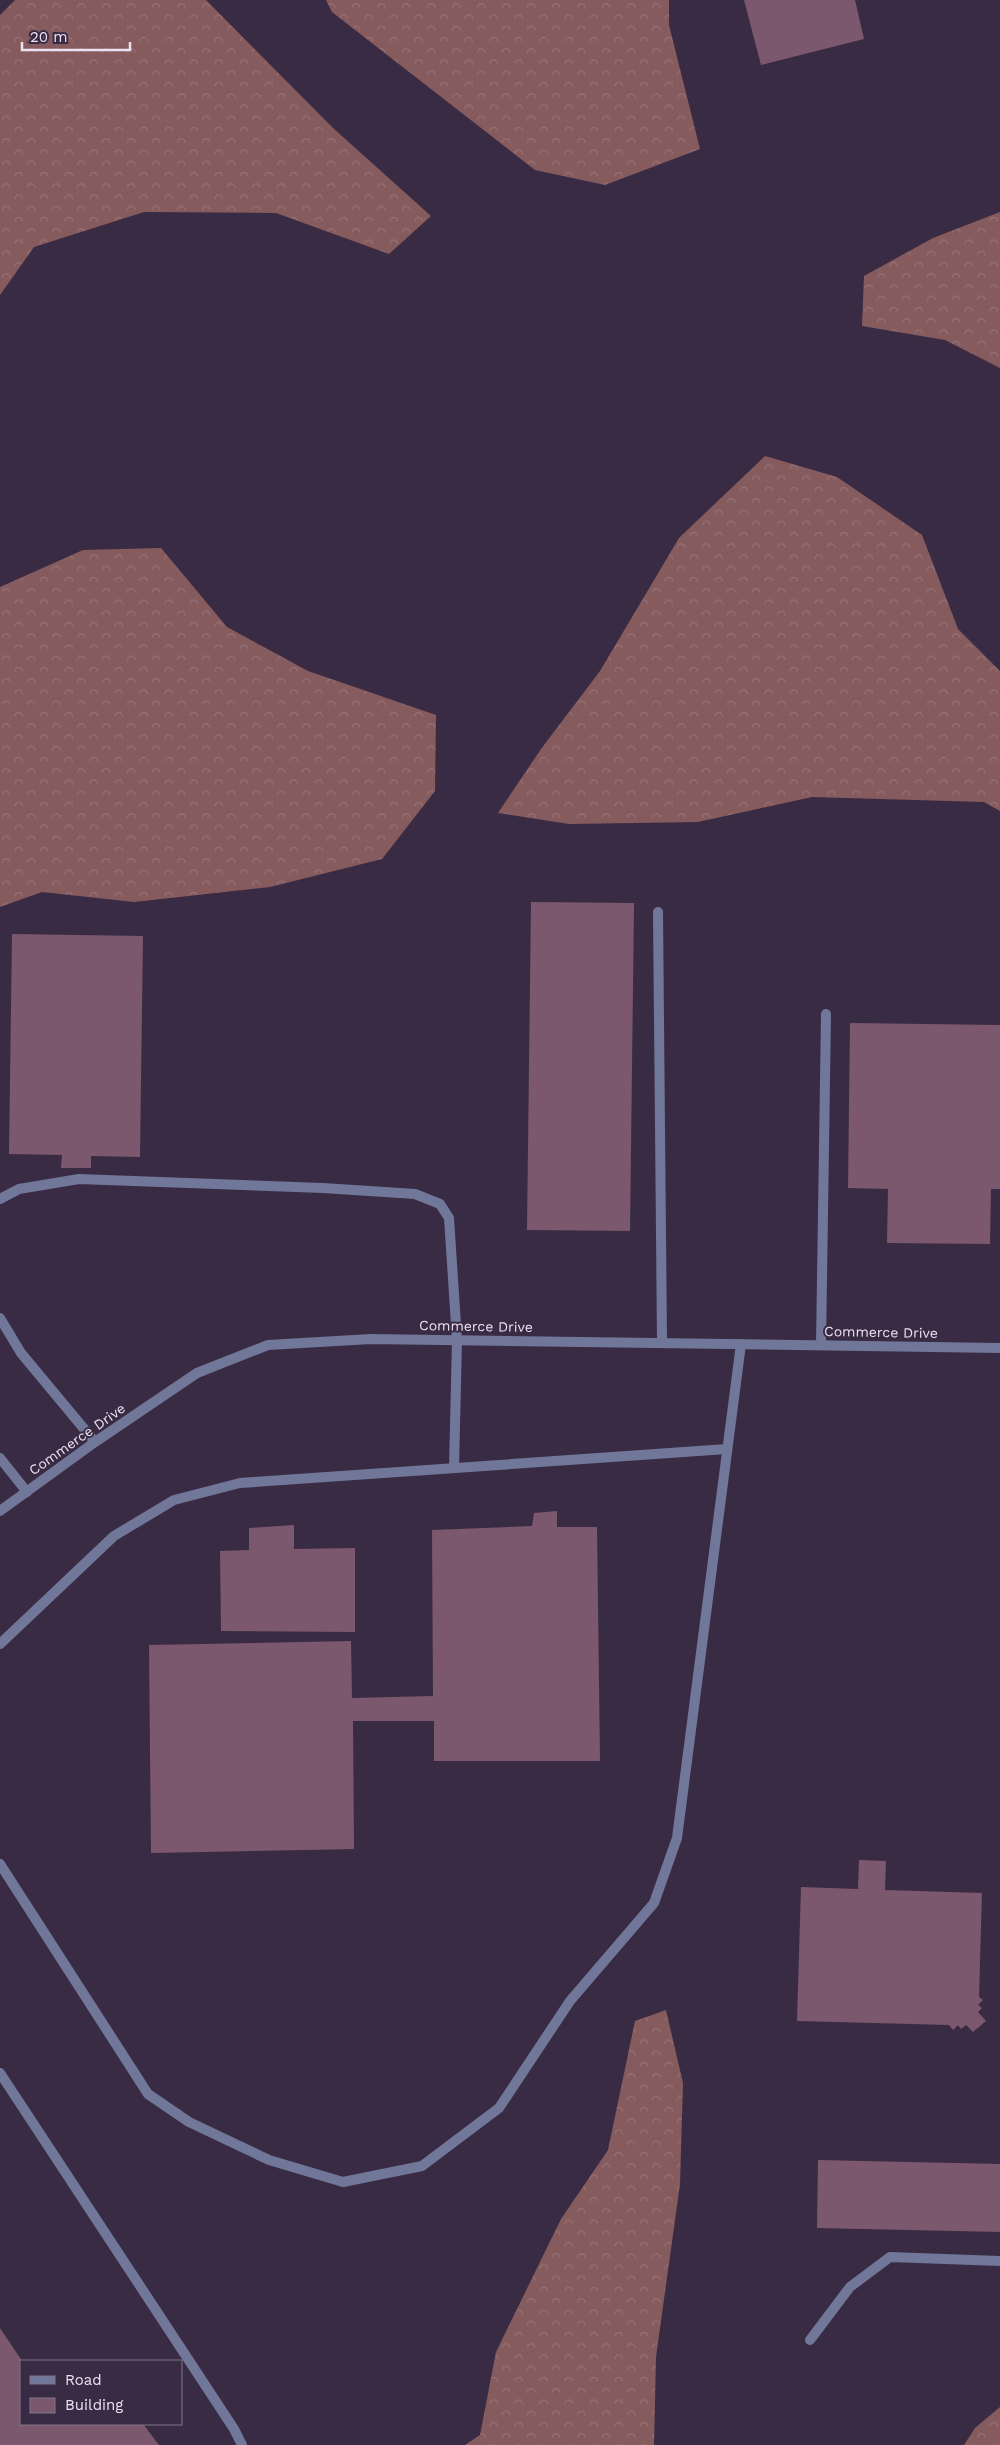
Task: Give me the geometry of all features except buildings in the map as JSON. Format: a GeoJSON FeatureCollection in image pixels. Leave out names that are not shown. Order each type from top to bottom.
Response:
{"type":"FeatureCollection","features":[{"type":"Feature","properties":{"kind":"street"},"geometry":{"type":"LineString","coordinates":[[658,912],[662,1343]]}},
{"type":"Feature","properties":{"kind":"street"},"geometry":{"type":"LineString","coordinates":[[821,1345],[826,1014]]}},
{"type":"Feature","properties":{"kind":"street"},"geometry":{"type":"LineString","coordinates":[[0,1199],[19,1189],[79,1179],[322,1188],[416,1194],[440,1204],[449,1218],[457,1340],[454,1468]]}},
{"type":"Feature","properties":{"kind":"street"},"geometry":{"type":"LineString","coordinates":[[0,1318],[21,1352],[95,1442]]}},
{"type":"Feature","properties":{"kind":"street","name":"Commerce Drive"},"geometry":{"type":"LineString","coordinates":[[0,1511],[95,1442],[196,1374],[268,1345],[371,1339],[1000,1348]]}},
{"type":"Feature","properties":{"kind":"street"},"geometry":{"type":"LineString","coordinates":[[0,1864],[148,2094],[189,2122],[269,2160],[343,2182],[422,2166],[500,2108],[570,2001],[654,1902],[677,1838],[740,1344]]}},
{"type":"Feature","properties":{"kind":"street"},"geometry":{"type":"LineString","coordinates":[[0,1644],[114,1536],[174,1500],[240,1483],[727,1450]]}},
{"type":"Feature","properties":{"kind":"street"},"geometry":{"type":"LineString","coordinates":[[0,1458],[27,1492]]}},
{"type":"Feature","properties":{"kind":"street"},"geometry":{"type":"LineString","coordinates":[[0,2073],[242,2445]]}},
{"type":"Feature","properties":{"kind":"street"},"geometry":{"type":"LineString","coordinates":[[810,2340],[850,2287],[890,2257],[1000,2261]]}},
{"type":"Feature","properties":{"kind":"green space"},"geometry":{"type":"Polygon","coordinates":[[[15,0],[206,0],[333,128],[431,216],[389,254],[276,213],[144,212],[34,247],[0,295],[0,15],[15,0]]]}},
{"type":"Feature","properties":{"kind":"green space"},"geometry":{"type":"Polygon","coordinates":[[[326,0],[669,0],[669,25],[700,149],[605,185],[535,170],[332,12],[326,0]]]}},
{"type":"Feature","properties":{"kind":"green space"},"geometry":{"type":"Polygon","coordinates":[[[1000,212],[1000,368],[945,340],[862,326],[864,276],[933,238],[1000,212]]]}},
{"type":"Feature","properties":{"kind":"green space"},"geometry":{"type":"Polygon","coordinates":[[[765,456],[837,477],[922,535],[958,629],[1000,671],[1000,811],[984,802],[812,797],[698,822],[569,824],[498,813],[541,749],[600,671],[679,538],[765,456]]]}},
{"type":"Feature","properties":{"kind":"green space"},"geometry":{"type":"Polygon","coordinates":[[[161,548],[227,627],[308,671],[436,715],[435,791],[382,859],[270,887],[134,902],[42,892],[0,907],[0,587],[83,550],[161,548]]]}},
{"type":"Feature","properties":{"kind":"green space"},"geometry":{"type":"Polygon","coordinates":[[[666,2010],[683,2083],[680,2184],[656,2357],[654,2445],[465,2445],[480,2435],[496,2352],[561,2219],[608,2150],[635,2021],[666,2010]]]}},
{"type":"Feature","properties":{"kind":"green space"},"geometry":{"type":"Polygon","coordinates":[[[1000,2407],[1000,2445],[964,2445],[975,2428],[1000,2407]]]}}]}
